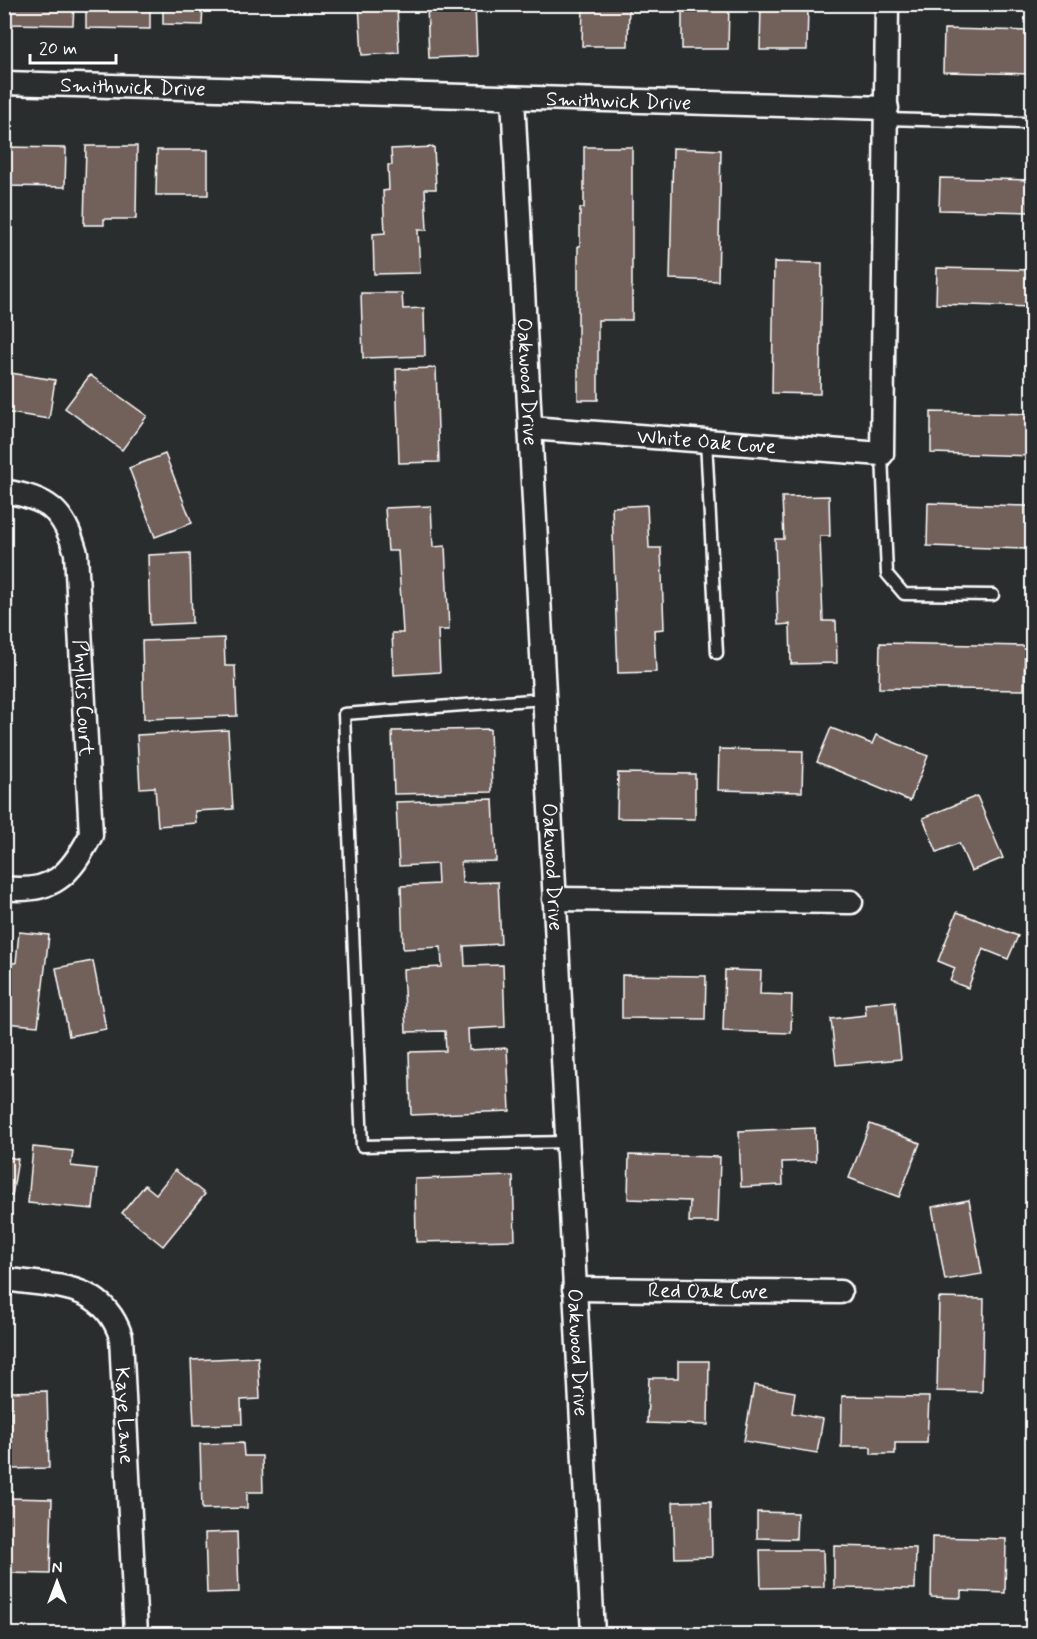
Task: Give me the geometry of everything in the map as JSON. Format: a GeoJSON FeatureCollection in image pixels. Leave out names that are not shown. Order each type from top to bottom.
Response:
{"type":"FeatureCollection","features":[{"type":"Feature","properties":{"kind":"street"},"geometry":{"type":"LineString","coordinates":[[882,454],[887,4]]}},
{"type":"Feature","properties":{"kind":"street","name":"Smithwick Drive"},"geometry":{"type":"LineString","coordinates":[[4,83],[513,98],[886,114]]}},
{"type":"Feature","properties":{"kind":"street","name":"Oakwood Drive"},"geometry":{"type":"LineString","coordinates":[[513,98],[593,1635]]}},
{"type":"Feature","properties":{"kind":"street","name":"White Oak Cove"},"geometry":{"type":"LineString","coordinates":[[530,428],[882,454]]}},
{"type":"Feature","properties":{"kind":"street","name":"Phyllis Court"},"geometry":{"type":"LineString","coordinates":[[4,491],[33,496],[61,517],[70,530],[76,553],[91,835],[82,852],[63,877],[51,884],[29,888],[4,888]]}},
{"type":"Feature","properties":{"kind":"street"},"geometry":{"type":"LineString","coordinates":[[554,899],[851,902]]}},
{"type":"Feature","properties":{"kind":"street","name":"Kaye Lane"},"geometry":{"type":"LineString","coordinates":[[4,1280],[79,1291],[92,1296],[108,1309],[116,1321],[121,1337],[136,1635]]}},
{"type":"Feature","properties":{"kind":"street","name":"Red Oak Cove"},"geometry":{"type":"LineString","coordinates":[[574,1289],[840,1292]]}},
{"type":"Feature","properties":{"kind":"lane"},"geometry":{"type":"LineString","coordinates":[[886,114],[1024,123]]}},
{"type":"Feature","properties":{"kind":"lane"},"geometry":{"type":"LineString","coordinates":[[706,440],[717,653]]}},
{"type":"Feature","properties":{"kind":"lane"},"geometry":{"type":"LineString","coordinates":[[882,454],[887,574],[904,594],[993,595]]}},
{"type":"Feature","properties":{"kind":"lane"},"geometry":{"type":"LineString","coordinates":[[544,699],[344,714],[362,1146],[567,1142]]}},
{"type":"Feature","properties":{"kind":"building"},"geometry":{"type":"Polygon","coordinates":[[[6,4],[74,4],[73,25],[6,24],[6,4]]]}},
{"type":"Feature","properties":{"kind":"building"},"geometry":{"type":"Polygon","coordinates":[[[86,4],[150,4],[150,29],[86,28],[86,4]]]}},
{"type":"Feature","properties":{"kind":"building"},"geometry":{"type":"Polygon","coordinates":[[[163,4],[203,4],[202,25],[163,24],[163,4]]]}},
{"type":"Feature","properties":{"kind":"building"},"geometry":{"type":"Polygon","coordinates":[[[359,4],[397,4],[399,53],[362,55],[359,4]]]}},
{"type":"Feature","properties":{"kind":"building"},"geometry":{"type":"Polygon","coordinates":[[[427,4],[475,4],[477,56],[429,58],[427,4]]]}},
{"type":"Feature","properties":{"kind":"building"},"geometry":{"type":"Polygon","coordinates":[[[583,4],[629,4],[628,46],[582,46],[583,4]]]}},
{"type":"Feature","properties":{"kind":"building"},"geometry":{"type":"Polygon","coordinates":[[[682,4],[729,4],[728,49],[682,49],[682,4]]]}},
{"type":"Feature","properties":{"kind":"building"},"geometry":{"type":"Polygon","coordinates":[[[761,4],[808,4],[807,50],[760,50],[761,4]]]}},
{"type":"Feature","properties":{"kind":"building"},"geometry":{"type":"Polygon","coordinates":[[[944,29],[1032,31],[1032,74],[943,72],[944,29]]]}},
{"type":"Feature","properties":{"kind":"building"},"geometry":{"type":"Polygon","coordinates":[[[86,146],[137,146],[136,219],[104,219],[104,225],[84,225],[86,146]]]}},
{"type":"Feature","properties":{"kind":"building"},"geometry":{"type":"Polygon","coordinates":[[[4,147],[66,148],[65,187],[4,186],[4,147]]]}},
{"type":"Feature","properties":{"kind":"building"},"geometry":{"type":"Polygon","coordinates":[[[434,147],[436,189],[425,189],[427,230],[418,230],[420,273],[374,274],[373,234],[385,233],[383,191],[389,190],[388,165],[392,165],[391,149],[434,147]]]}},
{"type":"Feature","properties":{"kind":"building"},"geometry":{"type":"Polygon","coordinates":[[[584,147],[632,147],[632,320],[598,320],[598,400],[578,400],[578,246],[580,246],[580,208],[584,208],[584,147]]]}},
{"type":"Feature","properties":{"kind":"building"},"geometry":{"type":"Polygon","coordinates":[[[673,148],[721,150],[718,281],[670,279],[673,148]]]}},
{"type":"Feature","properties":{"kind":"building"},"geometry":{"type":"Polygon","coordinates":[[[157,150],[208,150],[208,195],[156,195],[157,150]]]}},
{"type":"Feature","properties":{"kind":"building"},"geometry":{"type":"Polygon","coordinates":[[[940,178],[1032,180],[1032,212],[939,210],[940,178]]]}},
{"type":"Feature","properties":{"kind":"building"},"geometry":{"type":"Polygon","coordinates":[[[774,262],[822,263],[820,394],[772,393],[774,262]]]}},
{"type":"Feature","properties":{"kind":"building"},"geometry":{"type":"Polygon","coordinates":[[[937,268],[1032,270],[1032,307],[936,304],[937,268]]]}},
{"type":"Feature","properties":{"kind":"building"},"geometry":{"type":"Polygon","coordinates":[[[361,293],[402,293],[403,309],[424,308],[425,356],[363,358],[361,293]]]}},
{"type":"Feature","properties":{"kind":"building"},"geometry":{"type":"Polygon","coordinates":[[[436,368],[439,462],[399,463],[396,369],[436,368]]]}},
{"type":"Feature","properties":{"kind":"building"},"geometry":{"type":"Polygon","coordinates":[[[4,372],[55,380],[49,419],[4,412],[4,372]]]}},
{"type":"Feature","properties":{"kind":"building"},"geometry":{"type":"Polygon","coordinates":[[[90,375],[147,416],[122,450],[65,408],[90,375]]]}},
{"type":"Feature","properties":{"kind":"building"},"geometry":{"type":"Polygon","coordinates":[[[931,412],[1032,414],[1032,456],[931,453],[931,412]]]}},
{"type":"Feature","properties":{"kind":"building"},"geometry":{"type":"Polygon","coordinates":[[[165,454],[192,523],[155,537],[129,468],[165,454]]]}},
{"type":"Feature","properties":{"kind":"building"},"geometry":{"type":"Polygon","coordinates":[[[829,496],[830,536],[820,536],[823,621],[836,621],[837,663],[791,664],[790,624],[778,625],[775,539],[784,539],[782,497],[829,496]]]}},
{"type":"Feature","properties":{"kind":"building"},"geometry":{"type":"Polygon","coordinates":[[[928,503],[1028,506],[1027,549],[927,546],[928,503]]]}},
{"type":"Feature","properties":{"kind":"building"},"geometry":{"type":"Polygon","coordinates":[[[647,505],[649,548],[661,548],[664,629],[654,630],[656,672],[618,673],[612,507],[647,505]]]}},
{"type":"Feature","properties":{"kind":"building"},"geometry":{"type":"Polygon","coordinates":[[[431,506],[433,547],[445,546],[449,630],[438,630],[440,672],[394,675],[392,633],[403,633],[398,551],[388,551],[385,508],[431,506]]]}},
{"type":"Feature","properties":{"kind":"building"},"geometry":{"type":"Polygon","coordinates":[[[190,553],[192,623],[150,625],[148,555],[190,553]]]}},
{"type":"Feature","properties":{"kind":"building"},"geometry":{"type":"Polygon","coordinates":[[[4,597],[12,597],[11,638],[4,638],[4,597]]]}},
{"type":"Feature","properties":{"kind":"building"},"geometry":{"type":"Polygon","coordinates":[[[224,638],[225,666],[235,666],[237,716],[144,719],[142,641],[224,638]]]}},
{"type":"Feature","properties":{"kind":"building"},"geometry":{"type":"Polygon","coordinates":[[[880,643],[1025,646],[1024,690],[879,688],[880,643]]]}},
{"type":"Feature","properties":{"kind":"building"},"geometry":{"type":"Polygon","coordinates":[[[831,728],[872,744],[876,735],[928,756],[910,801],[817,762],[831,728]]]}},
{"type":"Feature","properties":{"kind":"building"},"geometry":{"type":"Polygon","coordinates":[[[490,729],[492,792],[394,794],[392,731],[490,729]]]}},
{"type":"Feature","properties":{"kind":"building"},"geometry":{"type":"Polygon","coordinates":[[[228,730],[233,809],[195,811],[196,823],[158,826],[155,787],[140,788],[137,735],[228,730]]]}},
{"type":"Feature","properties":{"kind":"building"},"geometry":{"type":"Polygon","coordinates":[[[719,749],[803,751],[802,792],[718,790],[719,749]]]}},
{"type":"Feature","properties":{"kind":"building"},"geometry":{"type":"Polygon","coordinates":[[[618,773],[695,774],[695,819],[617,818],[618,773]]]}},
{"type":"Feature","properties":{"kind":"building"},"geometry":{"type":"Polygon","coordinates":[[[977,796],[1003,858],[971,871],[959,843],[937,852],[923,818],[977,796]]]}},
{"type":"Feature","properties":{"kind":"building"},"geometry":{"type":"Polygon","coordinates":[[[493,799],[496,861],[461,862],[462,883],[498,882],[501,944],[464,946],[465,966],[503,965],[505,1027],[468,1029],[469,1050],[507,1048],[510,1111],[411,1115],[409,1052],[446,1051],[445,1031],[406,1032],[403,969],[442,967],[441,947],[403,949],[401,886],[438,884],[437,864],[399,866],[396,802],[493,799]]]}},
{"type":"Feature","properties":{"kind":"building"},"geometry":{"type":"Polygon","coordinates":[[[957,912],[1018,936],[1008,959],[983,949],[968,988],[950,981],[955,968],[938,961],[957,912]]]}},
{"type":"Feature","properties":{"kind":"building"},"geometry":{"type":"Polygon","coordinates":[[[19,932],[49,935],[38,1026],[4,1023],[4,962],[16,963],[19,932]]]}},
{"type":"Feature","properties":{"kind":"building"},"geometry":{"type":"Polygon","coordinates":[[[93,961],[106,1029],[69,1036],[56,968],[93,961]]]}},
{"type":"Feature","properties":{"kind":"building"},"geometry":{"type":"Polygon","coordinates":[[[725,970],[761,971],[760,994],[792,995],[791,1033],[723,1031],[725,970]]]}},
{"type":"Feature","properties":{"kind":"building"},"geometry":{"type":"Polygon","coordinates":[[[622,975],[706,976],[705,1019],[622,1018],[622,975]]]}},
{"type":"Feature","properties":{"kind":"building"},"geometry":{"type":"Polygon","coordinates":[[[895,1001],[901,1059],[836,1065],[831,1019],[866,1015],[865,1004],[895,1001]]]}},
{"type":"Feature","properties":{"kind":"building"},"geometry":{"type":"Polygon","coordinates":[[[870,1124],[920,1143],[899,1197],[849,1178],[870,1124]]]}},
{"type":"Feature","properties":{"kind":"building"},"geometry":{"type":"Polygon","coordinates":[[[815,1128],[816,1161],[782,1162],[783,1185],[741,1187],[739,1131],[815,1128]]]}},
{"type":"Feature","properties":{"kind":"building"},"geometry":{"type":"Polygon","coordinates":[[[33,1147],[73,1151],[71,1166],[97,1169],[93,1209],[28,1203],[33,1147]]]}},
{"type":"Feature","properties":{"kind":"building"},"geometry":{"type":"Polygon","coordinates":[[[629,1155],[720,1157],[718,1222],[689,1222],[690,1201],[628,1199],[629,1155]]]}},
{"type":"Feature","properties":{"kind":"building"},"geometry":{"type":"Polygon","coordinates":[[[4,1156],[18,1159],[12,1196],[4,1195],[4,1156]]]}},
{"type":"Feature","properties":{"kind":"building"},"geometry":{"type":"Polygon","coordinates":[[[175,1170],[205,1194],[163,1246],[122,1213],[145,1185],[156,1194],[175,1170]]]}},
{"type":"Feature","properties":{"kind":"building"},"geometry":{"type":"Polygon","coordinates":[[[513,1176],[515,1240],[416,1242],[415,1179],[513,1176]]]}},
{"type":"Feature","properties":{"kind":"building"},"geometry":{"type":"Polygon","coordinates":[[[969,1200],[982,1274],[945,1280],[932,1207],[969,1200]]]}},
{"type":"Feature","properties":{"kind":"building"},"geometry":{"type":"Polygon","coordinates":[[[939,1298],[984,1299],[982,1392],[937,1391],[939,1298]]]}},
{"type":"Feature","properties":{"kind":"building"},"geometry":{"type":"Polygon","coordinates":[[[258,1357],[260,1399],[241,1400],[242,1424],[194,1425],[191,1360],[258,1357]]]}},
{"type":"Feature","properties":{"kind":"building"},"geometry":{"type":"Polygon","coordinates":[[[678,1361],[709,1361],[708,1425],[647,1423],[649,1378],[678,1378],[678,1361]]]}},
{"type":"Feature","properties":{"kind":"building"},"geometry":{"type":"Polygon","coordinates":[[[754,1385],[795,1392],[792,1413],[823,1419],[817,1453],[744,1441],[754,1385]]]}},
{"type":"Feature","properties":{"kind":"building"},"geometry":{"type":"Polygon","coordinates":[[[47,1391],[49,1468],[12,1469],[10,1392],[47,1391]]]}},
{"type":"Feature","properties":{"kind":"building"},"geometry":{"type":"Polygon","coordinates":[[[842,1396],[929,1397],[927,1443],[895,1443],[895,1454],[871,1454],[871,1447],[841,1447],[842,1396]]]}},
{"type":"Feature","properties":{"kind":"building"},"geometry":{"type":"Polygon","coordinates":[[[243,1443],[244,1456],[262,1456],[263,1492],[247,1492],[247,1508],[202,1509],[200,1444],[243,1443]]]}},
{"type":"Feature","properties":{"kind":"building"},"geometry":{"type":"Polygon","coordinates":[[[6,1498],[52,1499],[50,1574],[4,1573],[6,1498]]]}},
{"type":"Feature","properties":{"kind":"building"},"geometry":{"type":"Polygon","coordinates":[[[711,1501],[712,1557],[675,1558],[673,1502],[711,1501]]]}},
{"type":"Feature","properties":{"kind":"building"},"geometry":{"type":"Polygon","coordinates":[[[757,1512],[797,1513],[796,1539],[757,1538],[757,1512]]]}},
{"type":"Feature","properties":{"kind":"building"},"geometry":{"type":"Polygon","coordinates":[[[237,1532],[239,1592],[207,1593],[205,1533],[237,1532]]]}},
{"type":"Feature","properties":{"kind":"building"},"geometry":{"type":"Polygon","coordinates":[[[932,1537],[1006,1539],[1005,1593],[961,1591],[961,1598],[931,1597],[932,1537]]]}},
{"type":"Feature","properties":{"kind":"building"},"geometry":{"type":"Polygon","coordinates":[[[834,1546],[916,1548],[915,1589],[834,1588],[834,1546]]]}},
{"type":"Feature","properties":{"kind":"building"},"geometry":{"type":"Polygon","coordinates":[[[760,1550],[823,1550],[824,1587],[761,1588],[760,1550]]]}}]}
